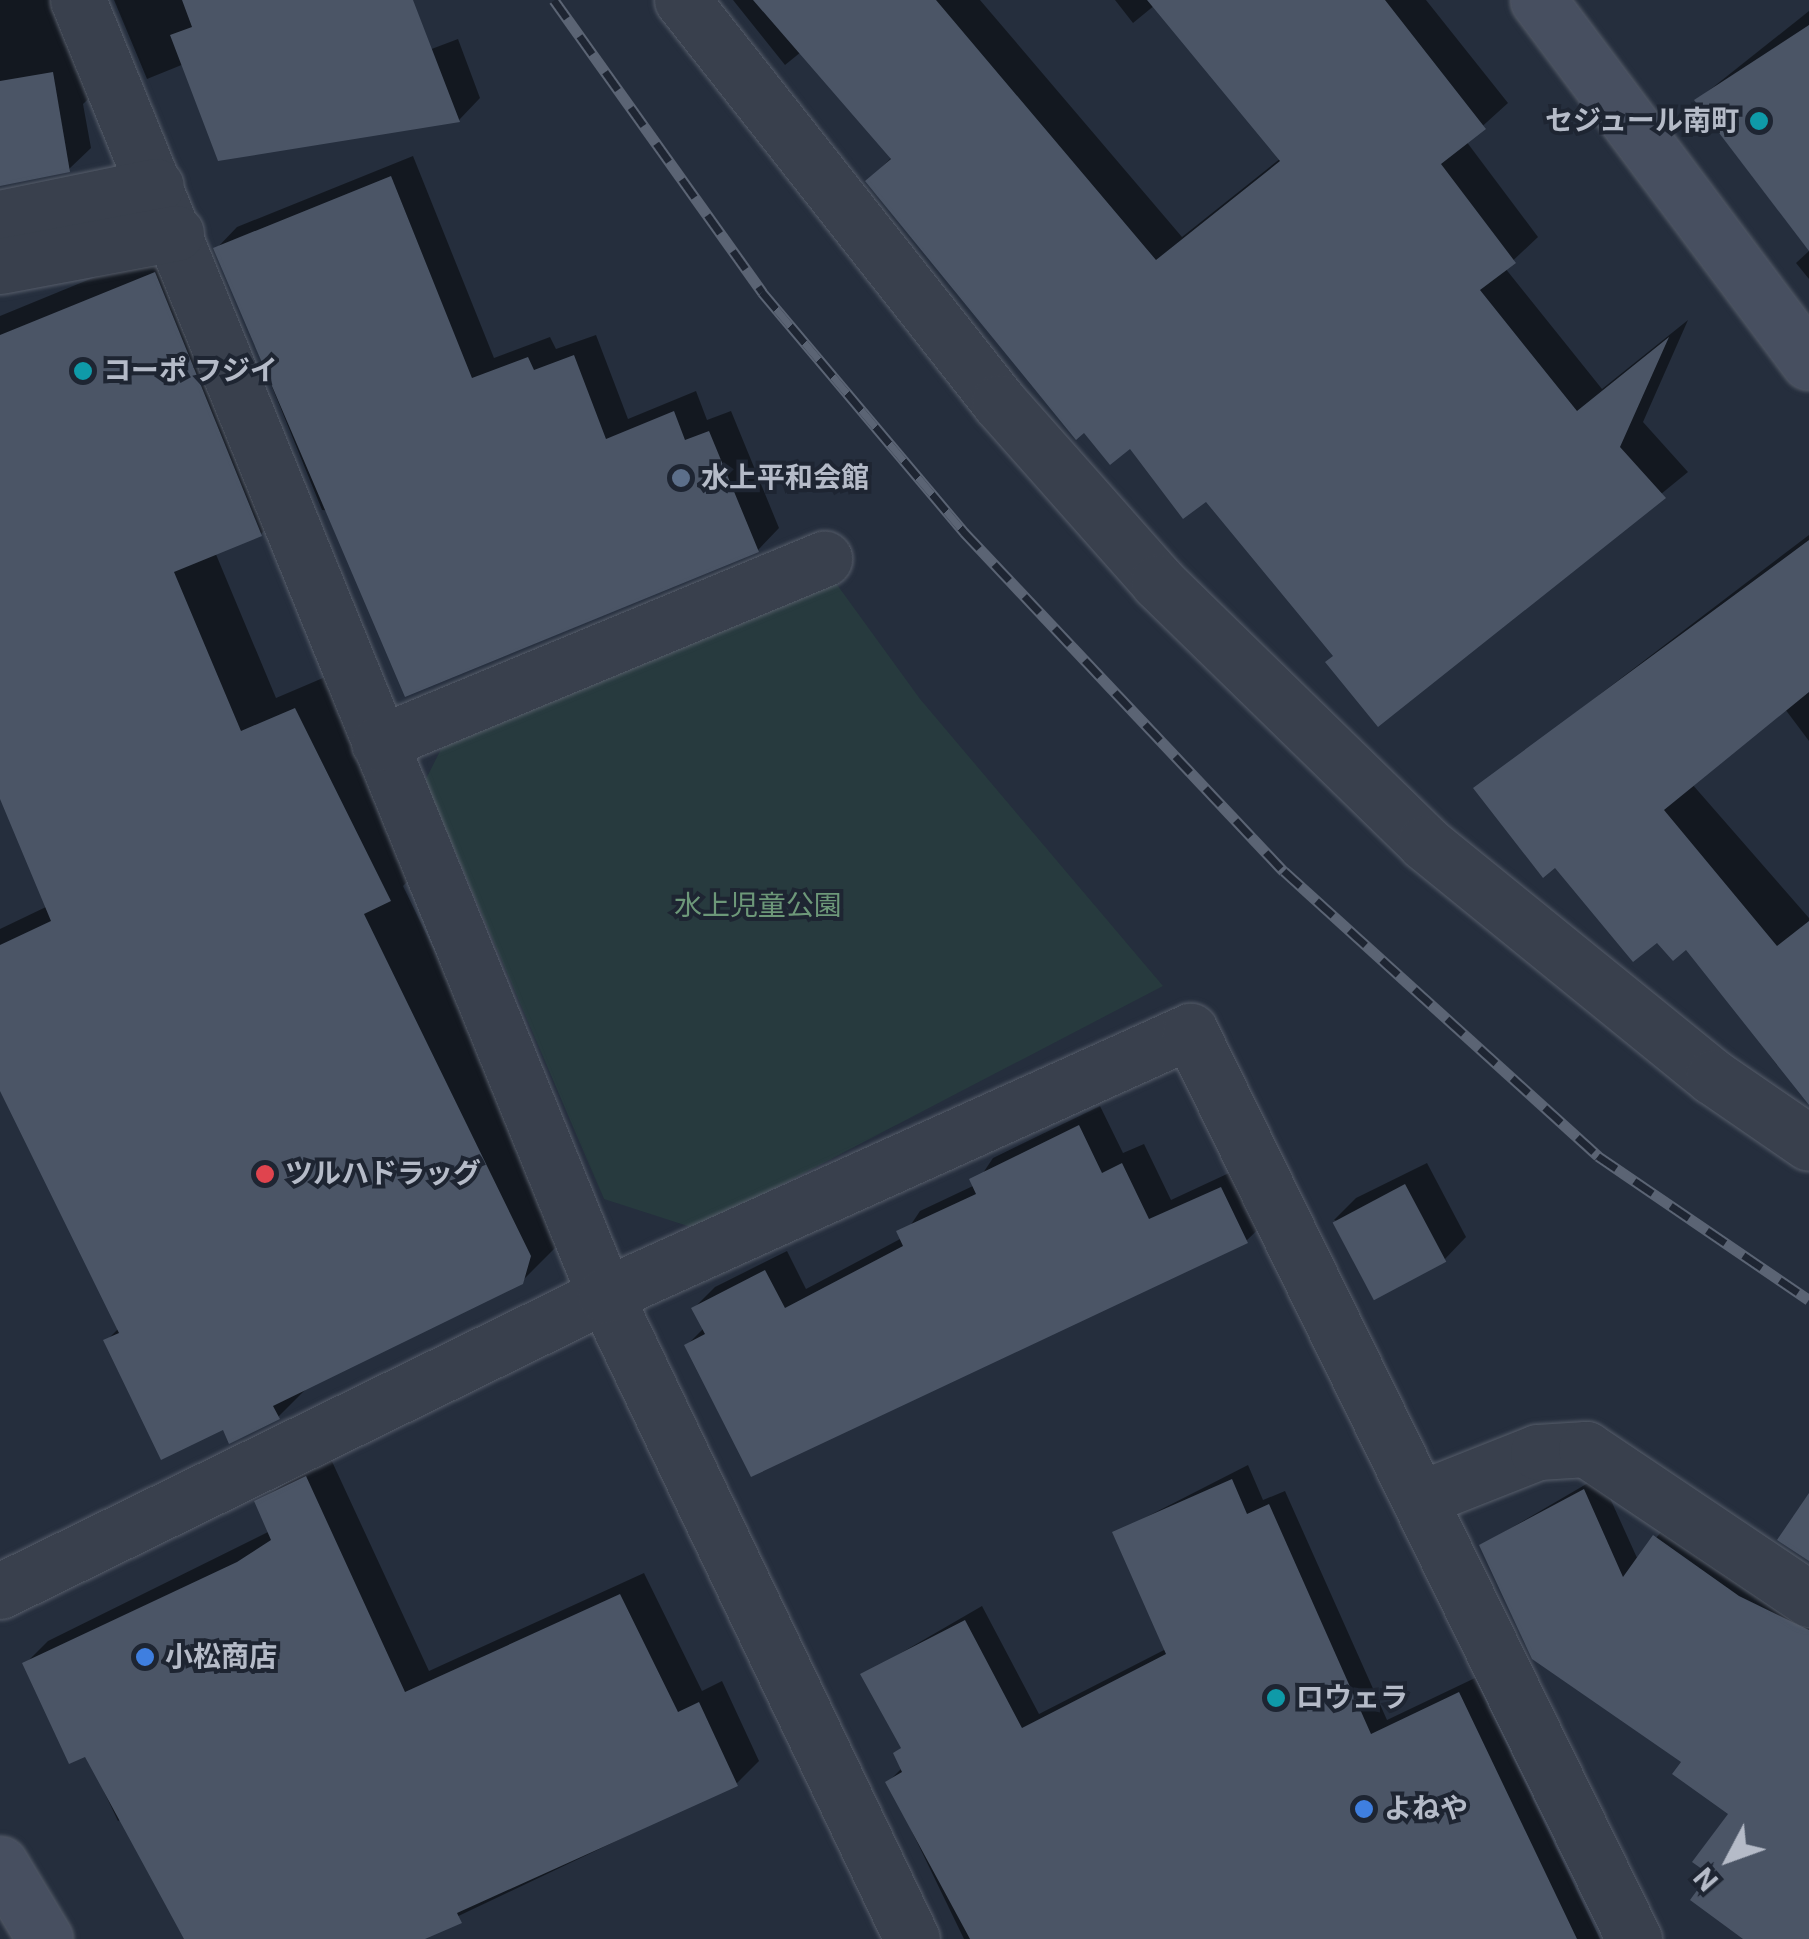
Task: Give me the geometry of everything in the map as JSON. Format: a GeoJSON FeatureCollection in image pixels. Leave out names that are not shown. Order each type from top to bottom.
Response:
{"type":"FeatureCollection","features":[{"type":"Feature","properties":{"kind":"street"},"geometry":{"type":"LineString","coordinates":[[78,0],[606,1296],[912,1939]]}},
{"type":"Feature","properties":{"kind":"street"},"geometry":{"type":"LineString","coordinates":[[682,0],[999,402],[1158,582],[1424,843],[1713,1077],[1809,1143]]}},
{"type":"Feature","properties":{"kind":"street"},"geometry":{"type":"LineString","coordinates":[[1538,0],[1809,362]]}},
{"type":"Feature","properties":{"kind":"street"},"geometry":{"type":"LineString","coordinates":[[0,218],[166,210]]}},
{"type":"Feature","properties":{"kind":"street"},"geometry":{"type":"LineString","coordinates":[[0,266],[166,210]]}},
{"type":"Feature","properties":{"kind":"street"},"geometry":{"type":"LineString","coordinates":[[378,744],[824,559]]}},
{"type":"Feature","properties":{"kind":"street"},"geometry":{"type":"LineString","coordinates":[[0,1591],[606,1296],[1190,1031],[1634,1939]]}},
{"type":"Feature","properties":{"kind":"street"},"geometry":{"type":"LineString","coordinates":[[1419,1498],[1538,1452],[1586,1449],[1809,1599]]}},
{"type":"Feature","properties":{"kind":"street"},"geometry":{"type":"LineString","coordinates":[[0,1864],[46,1939]]}},
{"type":"Feature","properties":{"kind":"green space","name":"水上児童公園"},"geometry":{"type":"Polygon","coordinates":[[[830,575],[920,699],[1163,986],[697,1229],[604,1199],[425,781],[445,741],[830,575]]]}},
{"type":"Feature","properties":{"kind":"building"},"geometry":{"type":"Polygon","coordinates":[[[182,0],[413,0],[460,122],[218,161],[170,35],[192,27],[182,0]]]}},
{"type":"Feature","properties":{"kind":"building"},"geometry":{"type":"Polygon","coordinates":[[[753,0],[936,0],[1156,260],[1280,161],[1147,0],[1385,0],[1486,129],[1441,164],[1516,263],[1480,290],[1577,411],[1669,337],[1620,447],[1666,498],[1378,727],[1325,662],[1333,656],[1206,502],[1183,519],[1130,449],[1110,465],[1084,433],[1076,440],[865,181],[891,159],[753,0]]]}},
{"type":"Feature","properties":{"kind":"building","name":"セジュール南町"},"geometry":{"type":"Polygon","coordinates":[[[1809,25],[1809,251],[1694,100],[1809,25]]]}},
{"type":"Feature","properties":{"kind":"building"},"geometry":{"type":"Polygon","coordinates":[[[53,72],[70,172],[0,186],[0,81],[53,72]]]}},
{"type":"Feature","properties":{"kind":"building"},"geometry":{"type":"Polygon","coordinates":[[[391,176],[472,378],[528,357],[534,370],[574,355],[606,439],[674,411],[685,440],[709,431],[759,552],[405,697],[213,248],[391,176]]]}},
{"type":"Feature","properties":{"kind":"building"},"geometry":{"type":"Polygon","coordinates":[[[155,272],[262,536],[174,572],[241,731],[295,708],[391,901],[364,914],[531,1256],[523,1284],[273,1406],[280,1419],[229,1444],[223,1430],[161,1460],[103,1340],[119,1333],[0,1091],[0,945],[51,921],[0,799],[0,335],[155,272]]]}},
{"type":"Feature","properties":{"kind":"building"},"geometry":{"type":"Polygon","coordinates":[[[1809,540],[1809,692],[1664,810],[1777,946],[1809,921],[1809,1105],[1686,950],[1673,961],[1657,943],[1633,962],[1555,868],[1543,878],[1473,788],[1809,540]]]}},
{"type":"Feature","properties":{"kind":"building"},"geometry":{"type":"Polygon","coordinates":[[[1079,1125],[1102,1173],[1122,1163],[1149,1219],[1221,1187],[1248,1243],[751,1477],[684,1345],[705,1334],[691,1308],[765,1270],[785,1308],[903,1246],[896,1231],[976,1194],[969,1179],[1079,1125]]]}},
{"type":"Feature","properties":{"kind":"building"},"geometry":{"type":"Polygon","coordinates":[[[1405,1184],[1446,1262],[1374,1300],[1333,1222],[1405,1184]]]}},
{"type":"Feature","properties":{"kind":"building"},"geometry":{"type":"Polygon","coordinates":[[[306,1476],[405,1692],[620,1594],[678,1712],[699,1702],[738,1786],[457,1913],[462,1923],[425,1939],[184,1939],[85,1757],[69,1764],[22,1663],[237,1562],[271,1540],[254,1501],[306,1476]]]}},
{"type":"Feature","properties":{"kind":"building"},"geometry":{"type":"Polygon","coordinates":[[[1232,1479],[1247,1514],[1269,1504],[1371,1734],[1459,1692],[1577,1939],[970,1939],[885,1782],[902,1772],[893,1753],[901,1748],[860,1674],[965,1620],[1022,1728],[1166,1654],[1112,1532],[1232,1479]]]}},
{"type":"Feature","properties":{"kind":"building"},"geometry":{"type":"Polygon","coordinates":[[[1584,1489],[1623,1577],[1653,1535],[1739,1596],[1809,1630],[1809,1939],[1743,1939],[1690,1900],[1709,1874],[1692,1862],[1728,1814],[1672,1774],[1681,1762],[1532,1659],[1479,1545],[1584,1489]]]}},
{"type":"Feature","properties":{"kind":"building"},"geometry":{"type":"Polygon","coordinates":[[[1809,1493],[1809,1561],[1777,1540],[1809,1493]]]}},
{"type":"Feature","properties":{"kind":"railway"},"geometry":{"type":"LineString","coordinates":[[554,0],[762,292],[964,532],[1284,871],[1598,1156],[1809,1300]]}},
{"type":"Feature","properties":{"kind":"place","name":"セジュール南町"},"geometry":{"type":"Point","coordinates":[1759,121]}},
{"type":"Feature","properties":{"kind":"place","name":"コーポ フジイ"},"geometry":{"type":"Point","coordinates":[83,371]}},
{"type":"Feature","properties":{"kind":"place","name":"水上平和会館"},"geometry":{"type":"Point","coordinates":[681,478]}},
{"type":"Feature","properties":{"kind":"place","name":"ツルハドラッグ"},"geometry":{"type":"Point","coordinates":[265,1174]}},
{"type":"Feature","properties":{"kind":"place","name":"小松商店"},"geometry":{"type":"Point","coordinates":[145,1657]}},
{"type":"Feature","properties":{"kind":"place","name":"ロウェラ"},"geometry":{"type":"Point","coordinates":[1276,1698]}},
{"type":"Feature","properties":{"kind":"place","name":"よねや"},"geometry":{"type":"Point","coordinates":[1364,1809]}}]}
